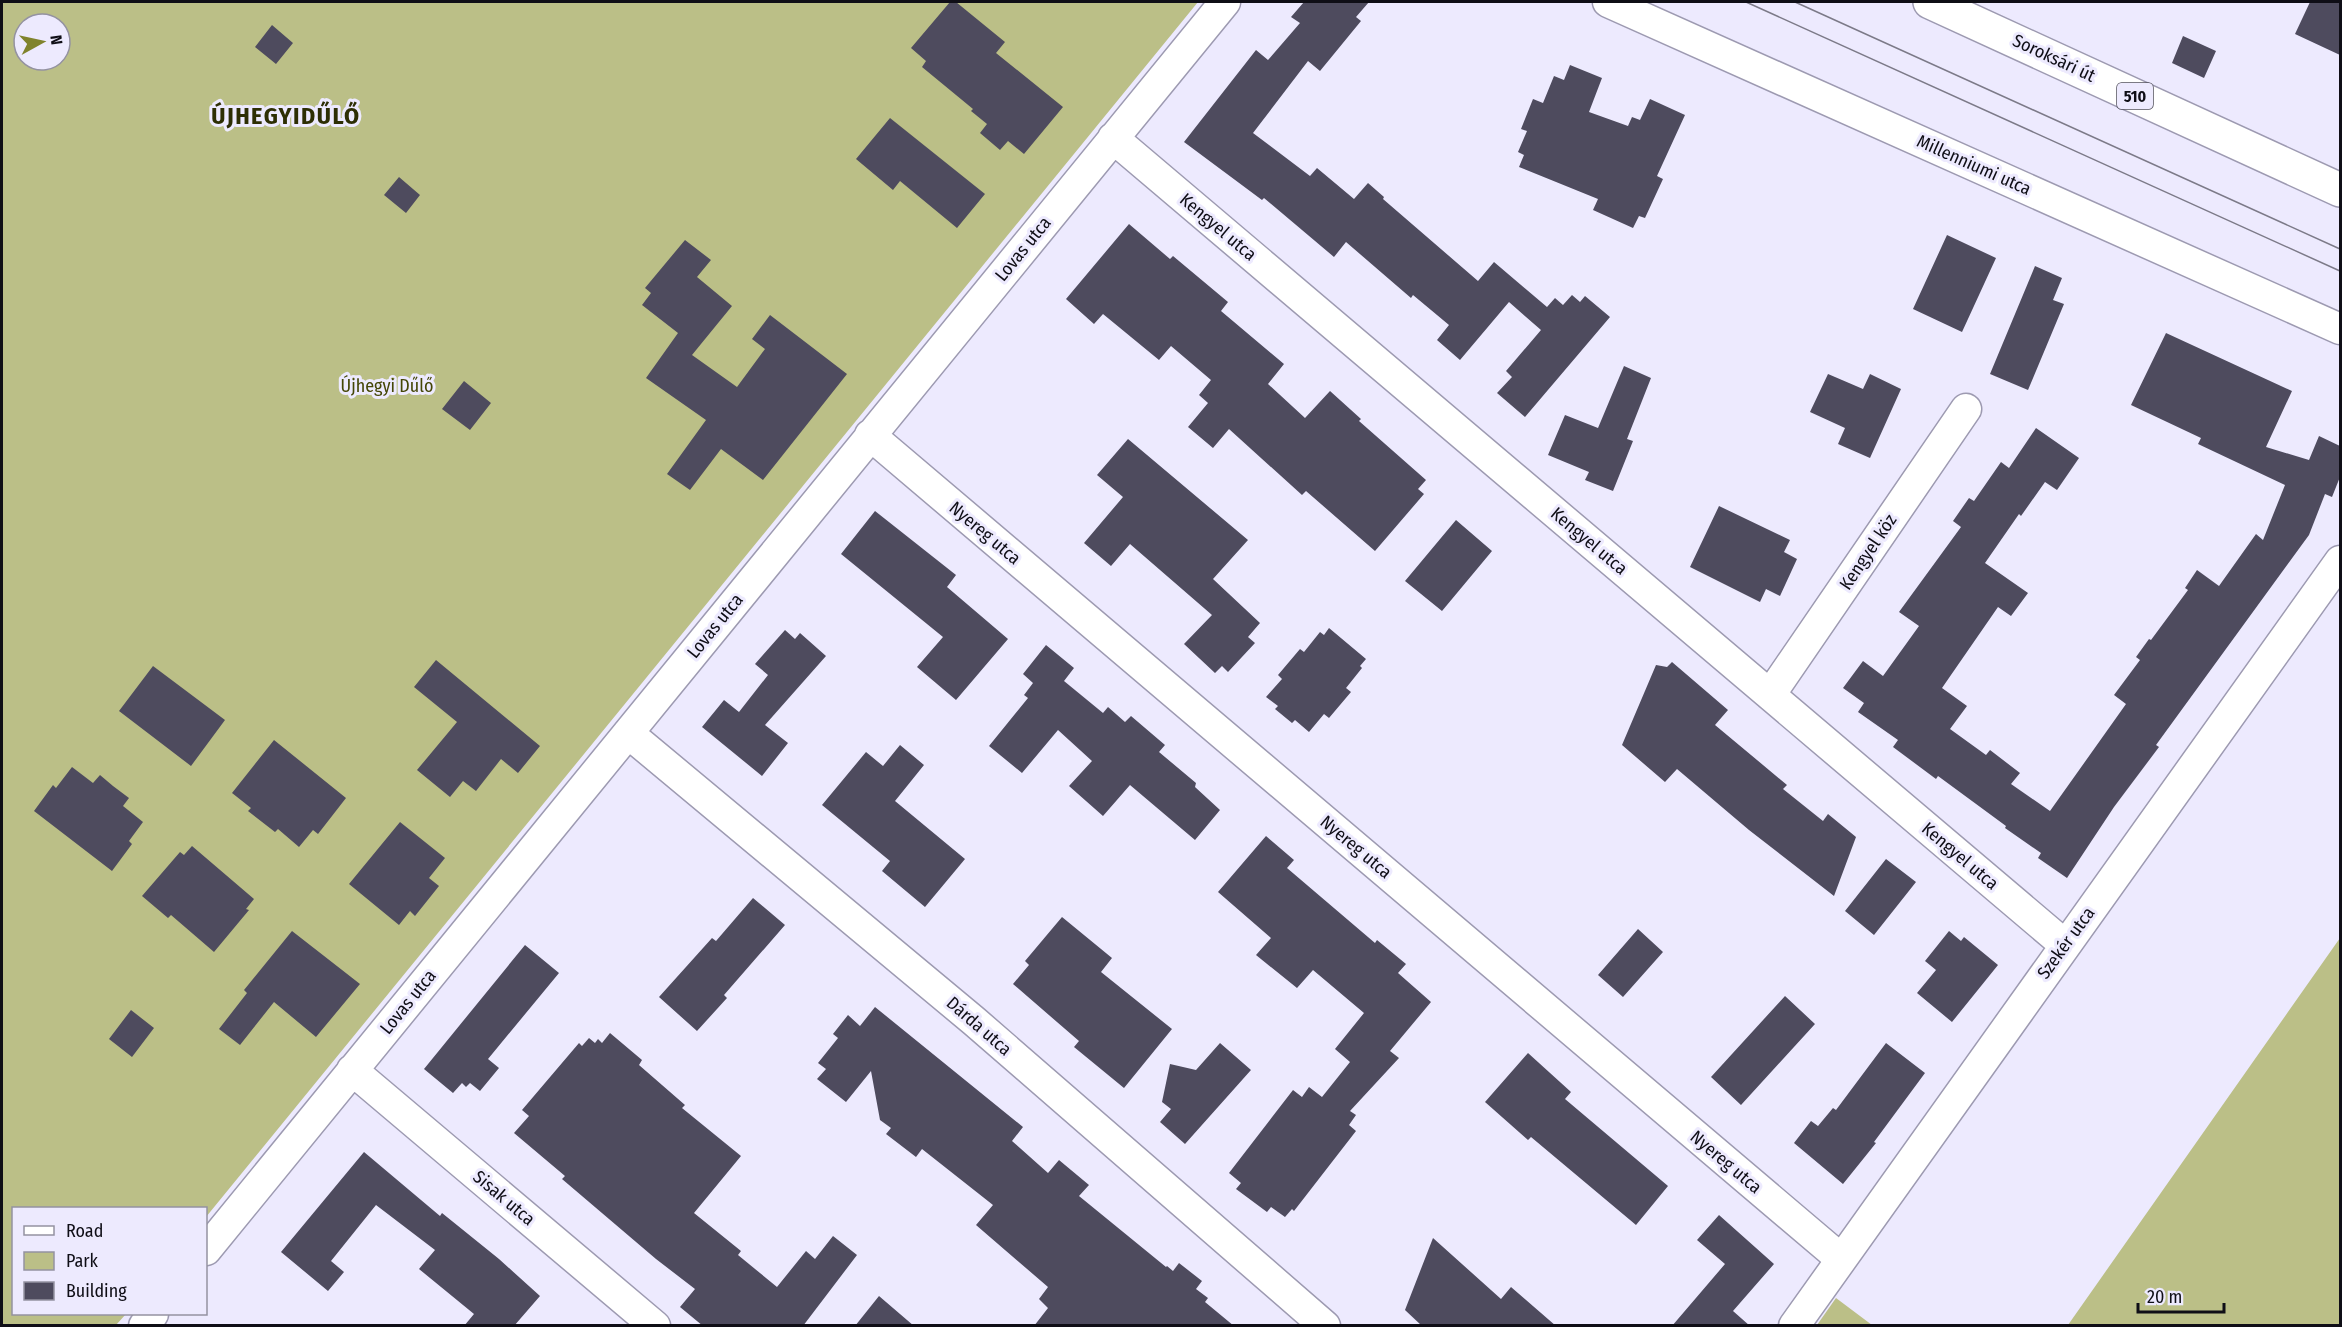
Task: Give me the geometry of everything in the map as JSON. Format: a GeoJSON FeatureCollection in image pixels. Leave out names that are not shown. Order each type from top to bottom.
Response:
{"type":"FeatureCollection","features":[{"type":"Feature","properties":{"kind":"main road","name":"Soroksári út"},"geometry":{"type":"LineString","coordinates":[[1930,2],[2340,190]]}},
{"type":"Feature","properties":{"kind":"street","name":"Lovas utca"},"geometry":{"type":"LineString","coordinates":[[207,1249],[1225,2]]}},
{"type":"Feature","properties":{"kind":"street","name":"Millenniumi utca"},"geometry":{"type":"LineString","coordinates":[[1608,2],[2340,329]]}},
{"type":"Feature","properties":{"kind":"street","name":"Kengyel utca"},"geometry":{"type":"LineString","coordinates":[[1113,138],[2065,945]]}},
{"type":"Feature","properties":{"kind":"street","name":"Kengyel köz"},"geometry":{"type":"LineString","coordinates":[[1770,695],[1966,409]]}},
{"type":"Feature","properties":{"kind":"street","name":"Nyereg utca"},"geometry":{"type":"LineString","coordinates":[[870,435],[1841,1259]]}},
{"type":"Feature","properties":{"kind":"street","name":"Szekér utca"},"geometry":{"type":"LineString","coordinates":[[1794,1326],[2340,561]]}},
{"type":"Feature","properties":{"kind":"street","name":"Dárda utca"},"geometry":{"type":"LineString","coordinates":[[628,732],[983,1029],[1325,1326]]}},
{"type":"Feature","properties":{"kind":"street","name":"Sisak utca"},"geometry":{"type":"LineString","coordinates":[[352,1070],[655,1326]]}},
{"type":"Feature","properties":{"kind":"green space","name":"Újhegyi Dűlő"},"geometry":{"type":"Polygon","coordinates":[[[2,2],[1198,2],[207,1216],[207,1207],[12,1207],[12,1315],[125,1315],[116,1325],[2,1326],[2,2]]]}},
{"type":"Feature","properties":{"kind":"green space"},"geometry":{"type":"Polygon","coordinates":[[[2340,938],[2340,1325],[2068,1325],[2340,938]]]}},
{"type":"Feature","properties":{"kind":"green space"},"geometry":{"type":"Polygon","coordinates":[[[1836,1298],[1872,1325],[1817,1325],[1836,1298]]]}},
{"type":"Feature","properties":{"kind":"building"},"geometry":{"type":"Polygon","coordinates":[[[950,2],[956,2],[1005,42],[996,53],[1063,107],[1024,154],[1008,141],[1000,150],[980,133],[987,124],[971,111],[973,109],[922,67],[926,61],[911,48],[950,2]]]}},
{"type":"Feature","properties":{"kind":"building"},"geometry":{"type":"Polygon","coordinates":[[[1304,2],[1369,2],[1356,17],[1361,21],[1320,71],[1308,61],[1253,133],[1310,176],[1317,168],[1354,199],[1368,183],[1384,197],[1383,199],[1478,281],[1494,262],[1547,307],[1555,298],[1563,305],[1572,295],[1580,302],[1585,296],[1610,317],[1525,417],[1497,393],[1512,377],[1506,371],[1541,330],[1509,302],[1460,360],[1437,340],[1449,325],[1413,295],[1411,298],[1346,242],[1334,257],[1264,198],[1262,200],[1184,142],[1256,50],[1268,60],[1300,23],[1291,17],[1304,2]]]}},
{"type":"Feature","properties":{"kind":"building"},"geometry":{"type":"Polygon","coordinates":[[[2310,2],[2340,2],[2340,55],[2295,34],[2310,2]]]}},
{"type":"Feature","properties":{"kind":"building"},"geometry":{"type":"Polygon","coordinates":[[[272,25],[293,43],[276,64],[255,47],[272,25]]]}},
{"type":"Feature","properties":{"kind":"building"},"geometry":{"type":"Polygon","coordinates":[[[2183,36],[2216,51],[2204,78],[2172,63],[2183,36]]]}},
{"type":"Feature","properties":{"kind":"building"},"geometry":{"type":"Polygon","coordinates":[[[1570,65],[1602,78],[1589,112],[1628,126],[1632,117],[1640,120],[1650,99],[1685,115],[1657,176],[1663,179],[1645,218],[1639,216],[1633,228],[1593,210],[1598,199],[1519,167],[1524,155],[1518,152],[1527,131],[1521,129],[1533,99],[1543,103],[1554,76],[1564,80],[1570,65]]]}},
{"type":"Feature","properties":{"kind":"building"},"geometry":{"type":"Polygon","coordinates":[[[890,118],[985,194],[957,228],[900,181],[893,190],[856,159],[890,118]]]}},
{"type":"Feature","properties":{"kind":"building"},"geometry":{"type":"Polygon","coordinates":[[[399,177],[420,195],[406,213],[384,195],[399,177]]]}},
{"type":"Feature","properties":{"kind":"building"},"geometry":{"type":"Polygon","coordinates":[[[1129,224],[1170,259],[1173,256],[1228,302],[1221,311],[1284,364],[1268,384],[1305,418],[1330,391],[1361,419],[1359,421],[1426,480],[1418,489],[1424,494],[1375,551],[1306,491],[1302,495],[1229,429],[1213,448],[1188,427],[1208,403],[1199,395],[1211,380],[1171,346],[1159,360],[1103,314],[1094,324],[1066,299],[1129,224]]]}},
{"type":"Feature","properties":{"kind":"building"},"geometry":{"type":"Polygon","coordinates":[[[1947,235],[1996,258],[1962,332],[1913,309],[1947,235]]]}},
{"type":"Feature","properties":{"kind":"building"},"geometry":{"type":"Polygon","coordinates":[[[685,240],[711,260],[697,277],[732,306],[692,355],[737,387],[765,349],[752,339],[770,315],[847,374],[763,480],[721,449],[690,490],[667,474],[706,420],[646,378],[678,333],[642,305],[651,293],[645,288],[685,240]]]}},
{"type":"Feature","properties":{"kind":"building"},"geometry":{"type":"Polygon","coordinates":[[[2035,266],[2062,278],[2053,300],[2064,304],[2028,390],[1990,374],[2035,266]]]}},
{"type":"Feature","properties":{"kind":"building"},"geometry":{"type":"Polygon","coordinates":[[[2166,333],[2292,391],[2266,447],[2309,460],[2319,436],[2340,446],[2340,477],[2332,497],[2325,494],[2309,535],[2156,745],[2159,747],[2114,807],[2067,878],[2038,858],[2041,853],[2005,828],[2006,826],[1938,776],[1936,779],[1893,747],[1898,740],[1858,712],[1864,703],[1843,688],[1863,661],[1883,676],[1919,626],[1899,612],[1961,527],[1953,521],[1969,498],[1974,501],[2001,462],[2009,468],[2036,428],[2079,458],[2057,490],[2045,482],[2021,516],[2019,514],[1985,563],[2028,593],[2011,616],[1998,607],[1942,688],[1967,706],[1950,729],[1986,755],[1990,750],[2020,773],[2011,784],[2050,811],[2126,704],[2114,695],[2140,660],[2136,657],[2188,590],[2185,588],[2197,570],[2219,586],[2256,534],[2263,540],[2285,485],[2198,444],[2201,438],[2131,405],[2166,333]]]}},
{"type":"Feature","properties":{"kind":"building"},"geometry":{"type":"Polygon","coordinates":[[[1624,366],[1651,378],[1627,439],[1633,441],[1613,491],[1585,480],[1589,472],[1548,455],[1565,415],[1598,428],[1624,366]]]}},
{"type":"Feature","properties":{"kind":"building"},"geometry":{"type":"Polygon","coordinates":[[[1828,374],[1863,389],[1870,374],[1901,389],[1870,458],[1838,444],[1845,428],[1810,412],[1828,374]]]}},
{"type":"Feature","properties":{"kind":"building"},"geometry":{"type":"Polygon","coordinates":[[[464,381],[491,403],[470,430],[442,409],[464,381]]]}},
{"type":"Feature","properties":{"kind":"building"},"geometry":{"type":"Polygon","coordinates":[[[1128,439],[1248,540],[1213,579],[1260,623],[1248,637],[1255,643],[1228,672],[1222,666],[1215,673],[1184,644],[1212,615],[1130,544],[1111,566],[1084,543],[1123,497],[1097,475],[1128,439]]]}},
{"type":"Feature","properties":{"kind":"building"},"geometry":{"type":"Polygon","coordinates":[[[1719,506],[1790,540],[1784,552],[1797,559],[1780,596],[1766,589],[1760,602],[1690,567],[1719,506]]]}},
{"type":"Feature","properties":{"kind":"building"},"geometry":{"type":"Polygon","coordinates":[[[875,511],[956,575],[947,587],[1008,639],[956,700],[917,667],[943,637],[841,554],[875,511]]]}},
{"type":"Feature","properties":{"kind":"building"},"geometry":{"type":"Polygon","coordinates":[[[1456,520],[1492,551],[1442,611],[1405,581],[1456,520]]]}},
{"type":"Feature","properties":{"kind":"building"},"geometry":{"type":"Polygon","coordinates":[[[1329,628],[1366,659],[1360,666],[1362,668],[1346,688],[1351,692],[1329,718],[1324,714],[1309,732],[1295,720],[1292,723],[1275,709],[1278,706],[1266,697],[1282,679],[1278,675],[1300,649],[1304,652],[1320,632],[1324,635],[1329,628]]]}},
{"type":"Feature","properties":{"kind":"building"},"geometry":{"type":"Polygon","coordinates":[[[785,630],[795,639],[800,633],[826,656],[765,725],[788,743],[762,776],[702,727],[724,700],[739,712],[768,675],[755,664],[785,630]]]}},
{"type":"Feature","properties":{"kind":"building"},"geometry":{"type":"Polygon","coordinates":[[[1046,645],[1074,668],[1064,681],[1103,713],[1108,707],[1125,722],[1131,716],[1165,745],[1159,752],[1196,783],[1195,787],[1220,810],[1195,840],[1130,785],[1103,816],[1069,786],[1092,761],[1058,730],[1022,773],[989,746],[1028,698],[1024,695],[1033,683],[1023,674],[1046,645]]]}},
{"type":"Feature","properties":{"kind":"building"},"geometry":{"type":"Polygon","coordinates":[[[436,660],[540,746],[518,773],[501,759],[476,791],[463,781],[450,797],[417,770],[457,722],[414,687],[436,660]]]}},
{"type":"Feature","properties":{"kind":"building"},"geometry":{"type":"Polygon","coordinates":[[[1672,662],[1728,710],[1715,725],[1787,785],[1783,789],[1823,821],[1828,814],[1856,837],[1834,896],[1749,830],[1677,769],[1665,782],[1622,745],[1656,665],[1667,667],[1672,662]]]}},
{"type":"Feature","properties":{"kind":"building"},"geometry":{"type":"Polygon","coordinates":[[[153,666],[225,720],[191,766],[119,711],[153,666]]]}},
{"type":"Feature","properties":{"kind":"building"},"geometry":{"type":"Polygon","coordinates":[[[274,740],[346,798],[318,834],[313,830],[299,847],[278,829],[275,832],[248,811],[251,808],[232,793],[274,740]]]}},
{"type":"Feature","properties":{"kind":"building"},"geometry":{"type":"Polygon","coordinates":[[[900,745],[924,765],[895,801],[965,859],[925,907],[882,871],[890,861],[822,805],[866,752],[883,766],[900,745]]]}},
{"type":"Feature","properties":{"kind":"building"},"geometry":{"type":"Polygon","coordinates":[[[72,767],[93,783],[100,775],[129,798],[123,806],[143,822],[129,841],[132,844],[112,871],[34,811],[53,785],[56,788],[72,767]]]}},
{"type":"Feature","properties":{"kind":"building"},"geometry":{"type":"Polygon","coordinates":[[[400,822],[445,858],[429,878],[439,886],[415,916],[410,911],[399,925],[349,884],[400,822]]]}},
{"type":"Feature","properties":{"kind":"building"},"geometry":{"type":"Polygon","coordinates":[[[1266,836],[1294,860],[1287,868],[1375,943],[1377,940],[1406,964],[1398,973],[1431,1002],[1390,1051],[1399,1058],[1350,1111],[1356,1115],[1349,1125],[1356,1131],[1294,1211],[1292,1209],[1285,1217],[1271,1207],[1267,1212],[1236,1189],[1241,1183],[1229,1173],[1293,1090],[1302,1097],[1309,1087],[1322,1097],[1350,1062],[1335,1049],[1364,1013],[1313,970],[1297,988],[1256,955],[1271,938],[1218,892],[1266,836]]]}},
{"type":"Feature","properties":{"kind":"building"},"geometry":{"type":"Polygon","coordinates":[[[192,846],[254,899],[246,909],[249,910],[214,952],[171,915],[168,918],[142,896],[180,852],[184,855],[192,846]]]}},
{"type":"Feature","properties":{"kind":"building"},"geometry":{"type":"Polygon","coordinates":[[[1886,859],[1916,882],[1874,935],[1845,911],[1886,859]]]}},
{"type":"Feature","properties":{"kind":"building"},"geometry":{"type":"Polygon","coordinates":[[[753,898],[785,925],[724,995],[727,998],[697,1031],[659,997],[712,938],[716,941],[753,898]]]}},
{"type":"Feature","properties":{"kind":"building"},"geometry":{"type":"Polygon","coordinates":[[[1062,917],[1112,958],[1101,972],[1172,1029],[1124,1088],[1074,1047],[1079,1041],[1013,984],[1029,965],[1025,961],[1062,917]]]}},
{"type":"Feature","properties":{"kind":"building"},"geometry":{"type":"Polygon","coordinates":[[[1638,929],[1663,952],[1623,997],[1598,975],[1638,929]]]}},
{"type":"Feature","properties":{"kind":"building"},"geometry":{"type":"Polygon","coordinates":[[[292,931],[360,984],[316,1037],[274,1002],[240,1045],[219,1029],[247,993],[244,990],[292,931]]]}},
{"type":"Feature","properties":{"kind":"building"},"geometry":{"type":"Polygon","coordinates":[[[1949,931],[1961,941],[1964,937],[1998,965],[1952,1022],[1917,993],[1936,970],[1925,961],[1949,931]]]}},
{"type":"Feature","properties":{"kind":"building"},"geometry":{"type":"Polygon","coordinates":[[[525,945],[559,973],[488,1059],[499,1068],[480,1091],[470,1083],[466,1087],[462,1083],[453,1093],[424,1069],[525,945]]]}},
{"type":"Feature","properties":{"kind":"building"},"geometry":{"type":"Polygon","coordinates":[[[1785,996],[1815,1024],[1741,1105],[1711,1077],[1785,996]]]}},
{"type":"Feature","properties":{"kind":"building"},"geometry":{"type":"Polygon","coordinates":[[[875,1007],[1023,1127],[1012,1141],[1048,1173],[1059,1160],[1089,1185],[1079,1196],[1166,1267],[1173,1271],[1179,1263],[1202,1281],[1196,1289],[1208,1298],[1205,1302],[1234,1326],[1034,1326],[1048,1308],[1039,1299],[1048,1287],[976,1225],[993,1205],[922,1149],[916,1157],[886,1134],[891,1128],[880,1120],[871,1071],[846,1102],[817,1079],[826,1069],[818,1063],[838,1038],[833,1034],[848,1015],[860,1026],[875,1007]]]}},
{"type":"Feature","properties":{"kind":"building"},"geometry":{"type":"Polygon","coordinates":[[[131,1010],[154,1028],[132,1057],[109,1039],[131,1010]]]}},
{"type":"Feature","properties":{"kind":"building"},"geometry":{"type":"Polygon","coordinates":[[[610,1033],[642,1060],[639,1065],[685,1105],[682,1108],[741,1156],[694,1213],[741,1251],[738,1255],[777,1287],[806,1251],[815,1259],[833,1236],[857,1255],[803,1326],[703,1326],[680,1307],[695,1289],[562,1179],[565,1176],[514,1133],[529,1116],[522,1110],[579,1043],[582,1046],[589,1038],[595,1043],[598,1039],[602,1043],[610,1033]]]}},
{"type":"Feature","properties":{"kind":"building"},"geometry":{"type":"Polygon","coordinates":[[[1220,1043],[1251,1070],[1185,1144],[1160,1122],[1171,1109],[1162,1102],[1170,1064],[1196,1070],[1220,1043]]]}},
{"type":"Feature","properties":{"kind":"building"},"geometry":{"type":"Polygon","coordinates":[[[1886,1043],[1925,1073],[1874,1142],[1876,1143],[1843,1184],[1794,1143],[1811,1121],[1818,1126],[1833,1108],[1836,1110],[1886,1043]]]}},
{"type":"Feature","properties":{"kind":"building"},"geometry":{"type":"Polygon","coordinates":[[[1528,1053],[1571,1092],[1565,1099],[1668,1186],[1636,1225],[1531,1137],[1528,1140],[1485,1102],[1528,1053]]]}},
{"type":"Feature","properties":{"kind":"building"},"geometry":{"type":"Polygon","coordinates":[[[364,1152],[440,1216],[442,1213],[499,1259],[540,1296],[514,1326],[464,1326],[474,1314],[419,1269],[435,1250],[376,1205],[331,1261],[344,1272],[328,1291],[281,1252],[364,1152]]]}},
{"type":"Feature","properties":{"kind":"building"},"geometry":{"type":"Polygon","coordinates":[[[1719,1215],[1774,1264],[1733,1311],[1750,1326],[1672,1326],[1725,1264],[1697,1240],[1719,1215]]]}},
{"type":"Feature","properties":{"kind":"building"},"geometry":{"type":"Polygon","coordinates":[[[1433,1238],[1501,1299],[1511,1287],[1556,1326],[1422,1326],[1405,1310],[1433,1238]]]}},
{"type":"Feature","properties":{"kind":"building"},"geometry":{"type":"Polygon","coordinates":[[[879,1296],[914,1326],[855,1326],[879,1296]]]}},
{"type":"Feature","properties":{"kind":"tram line"},"geometry":{"type":"LineString","coordinates":[[1746,2],[2340,271]]}},
{"type":"Feature","properties":{"kind":"tram line"},"geometry":{"type":"LineString","coordinates":[[1795,2],[2340,249]]}},
{"type":"Feature","properties":{"kind":"district","name":"ÚJHEGYIDŰLŐ"},"geometry":{"type":"Point","coordinates":[286,116]}}]}
